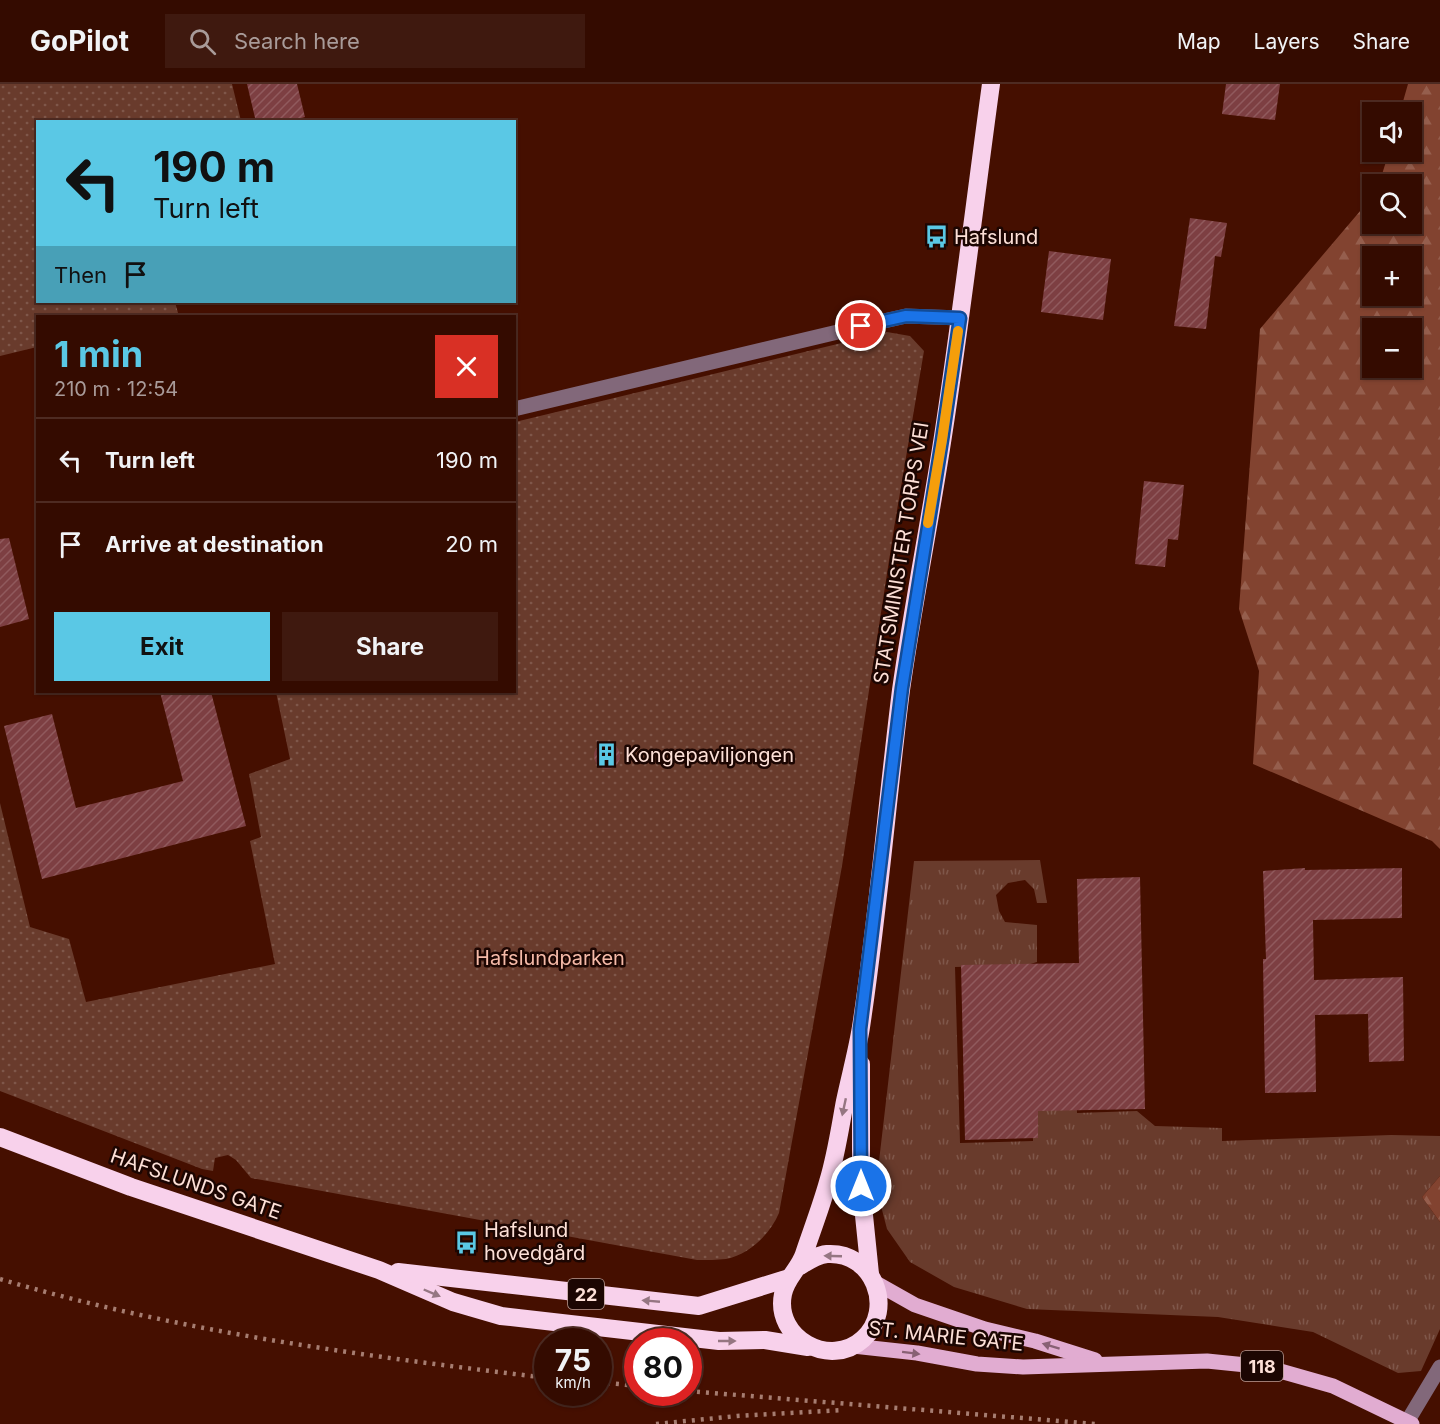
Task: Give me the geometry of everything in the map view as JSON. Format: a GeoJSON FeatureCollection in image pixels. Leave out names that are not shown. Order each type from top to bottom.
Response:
{"type":"FeatureCollection","features":[{"type":"Feature","properties":{"kind":"highway","name":"STATSMINISTER TORPS VEI"},"geometry":{"type":"LineString","coordinates":[[794,1272],[829,1180],[860,1029],[902,688],[960,318],[990,84]]}},
{"type":"Feature","properties":{"kind":"highway","name":"STATSMINISTER TORPS VEI"},"geometry":{"type":"LineString","coordinates":[[860,1029],[861,1186],[873,1279]]}},
{"type":"Feature","properties":{"kind":"highway","name":"HAFSLUNDS GATE"},"geometry":{"type":"LineString","coordinates":[[0,1137],[131,1188],[379,1270],[453,1302],[501,1316],[719,1341],[765,1340],[813,1348]]}},
{"type":"Feature","properties":{"kind":"highway","name":"22"},"geometry":{"type":"LineString","coordinates":[[794,1272],[814,1258],[829,1254],[844,1256],[858,1263],[873,1279]]}},
{"type":"Feature","properties":{"kind":"highway","name":"HAFSLUNDS GATE"},"geometry":{"type":"LineString","coordinates":[[379,1270],[699,1306],[794,1272]]}},
{"type":"Feature","properties":{"kind":"highway"},"geometry":{"type":"LineString","coordinates":[[794,1272],[783,1293],[782,1307],[785,1320],[792,1332],[802,1342],[813,1348]]}},
{"type":"Feature","properties":{"kind":"highway"},"geometry":{"type":"LineString","coordinates":[[853,1346],[874,1326],[879,1311],[879,1296],[873,1279]]}},
{"type":"Feature","properties":{"kind":"highway","name":"22"},"geometry":{"type":"LineString","coordinates":[[813,1348],[826,1352],[840,1351],[853,1346]]}},
{"type":"Feature","properties":{"kind":"main road","name":"ST. MARIE GATE"},"geometry":{"type":"LineString","coordinates":[[873,1279],[915,1305],[985,1329],[1035,1341],[1107,1363]]}},
{"type":"Feature","properties":{"kind":"main road","name":"ST. MARIE GATE"},"geometry":{"type":"LineString","coordinates":[[853,1346],[917,1353],[977,1364],[1023,1367],[1207,1361],[1266,1366],[1333,1386],[1409,1423]]}},
{"type":"Feature","properties":{"kind":"street"},"geometry":{"type":"LineString","coordinates":[[516,409],[906,316],[960,318]]}},
{"type":"Feature","properties":{"kind":"street"},"geometry":{"type":"LineString","coordinates":[[1409,1423],[1440,1367]]}},
{"type":"Feature","properties":{"kind":"green space"},"geometry":{"type":"Polygon","coordinates":[[[0,84],[232,84],[241,120],[36,120],[36,303],[175,303],[178,313],[169,315],[36,315],[36,347],[0,356],[0,84]]]}},
{"type":"Feature","properties":{"kind":"green space"},"geometry":{"type":"Polygon","coordinates":[[[1408,84],[1440,84],[1440,849],[1432,841],[1253,764],[1259,671],[1239,609],[1260,329],[1362,209],[1362,234],[1422,234],[1422,174],[1382,174],[1386,162],[1422,162],[1422,102],[1403,102],[1408,84]]]}},
{"type":"Feature","properties":{"kind":"green space","name":"Hafslundparken"},"geometry":{"type":"Polygon","coordinates":[[[887,332],[910,336],[924,351],[842,866],[779,1213],[758,1242],[743,1253],[726,1259],[697,1260],[251,1178],[236,1160],[228,1155],[215,1158],[213,1171],[202,1169],[0,1091],[0,803],[30,927],[69,939],[86,1002],[275,964],[250,841],[261,837],[249,774],[290,759],[276,693],[516,693],[516,422],[887,332]]]}},
{"type":"Feature","properties":{"kind":"green space"},"geometry":{"type":"Polygon","coordinates":[[[1040,860],[1047,903],[1037,903],[1034,889],[1025,880],[1008,883],[996,895],[999,911],[1005,922],[1037,925],[1037,962],[1027,965],[955,967],[960,1143],[1033,1141],[1032,1079],[1076,1077],[1077,1113],[1137,1111],[1155,1126],[1222,1128],[1222,1141],[1391,1135],[1440,1136],[1440,1176],[1422,1197],[1440,1222],[1440,1329],[1421,1371],[1398,1373],[1313,1332],[1218,1317],[1027,1309],[954,1287],[910,1262],[887,1229],[876,1187],[914,861],[1040,860]]]}},
{"type":"Feature","properties":{"kind":"green space"},"geometry":{"type":"Polygon","coordinates":[[[1440,1176],[1440,1222],[1422,1197],[1440,1176]]]}},
{"type":"Feature","properties":{"kind":"building"},"geometry":{"type":"Polygon","coordinates":[[[247,84],[297,84],[305,117],[295,120],[256,120],[247,84]]]}},
{"type":"Feature","properties":{"kind":"building"},"geometry":{"type":"Polygon","coordinates":[[[1226,84],[1280,84],[1275,120],[1222,114],[1226,84]]]}},
{"type":"Feature","properties":{"kind":"building"},"geometry":{"type":"Polygon","coordinates":[[[1190,218],[1227,223],[1221,257],[1215,256],[1206,329],[1174,326],[1190,218]]]}},
{"type":"Feature","properties":{"kind":"building"},"geometry":{"type":"Polygon","coordinates":[[[1049,251],[1111,259],[1103,320],[1041,312],[1049,251]]]}},
{"type":"Feature","properties":{"kind":"building"},"geometry":{"type":"Polygon","coordinates":[[[1144,481],[1184,485],[1178,540],[1168,539],[1165,567],[1135,564],[1144,481]]]}},
{"type":"Feature","properties":{"kind":"building"},"geometry":{"type":"Polygon","coordinates":[[[9,538],[29,619],[0,627],[0,539],[9,538]]]}},
{"type":"Feature","properties":{"kind":"building"},"geometry":{"type":"Polygon","coordinates":[[[160,693],[211,693],[246,826],[42,879],[4,726],[52,714],[76,808],[183,781],[160,693]]]}},
{"type":"Feature","properties":{"kind":"building","name":"Kongepaviljongen"},"geometry":{"type":"Polygon","coordinates":[[[607,743],[616,747],[620,756],[616,765],[607,769],[598,765],[594,756],[598,747],[607,743]]]}},
{"type":"Feature","properties":{"kind":"building"},"geometry":{"type":"Polygon","coordinates":[[[1305,868],[1305,870],[1402,868],[1402,918],[1313,920],[1314,980],[1403,977],[1404,1061],[1369,1062],[1368,1014],[1315,1015],[1316,1092],[1265,1093],[1263,959],[1266,959],[1263,871],[1305,868]]]}},
{"type":"Feature","properties":{"kind":"building"},"geometry":{"type":"Polygon","coordinates":[[[1140,877],[1145,1109],[1038,1111],[1038,1138],[965,1140],[961,965],[1079,963],[1077,879],[1140,877]]]}},
{"type":"Feature","properties":{"kind":"railway"},"geometry":{"type":"LineString","coordinates":[[0,1279],[67,1298],[203,1328],[341,1351],[534,1376]]}},
{"type":"Feature","properties":{"kind":"railway"},"geometry":{"type":"LineString","coordinates":[[612,1383],[624,1385]]}},
{"type":"Feature","properties":{"kind":"railway"},"geometry":{"type":"LineString","coordinates":[[702,1392],[1096,1424]]}},
{"type":"Feature","properties":{"kind":"railway"},"geometry":{"type":"LineString","coordinates":[[656,1424],[737,1416],[844,1410]]}},
{"type":"Feature","properties":{"kind":"slow traffic"},"geometry":{"type":"LineString","coordinates":[[928,523],[958,331]]}},
{"type":"Feature","properties":{"kind":"place","name":"Hafslund"},"geometry":{"type":"Point","coordinates":[936,237]}},
{"type":"Feature","properties":{"kind":"place","name":"Kongepaviljongen"},"geometry":{"type":"Point","coordinates":[607,755]}},
{"type":"Feature","properties":{"kind":"place","name":"Hafslund hovedgård"},"geometry":{"type":"Point","coordinates":[466,1242]}},
{"type":"Feature","properties":{"kind":"route"},"geometry":{"type":"LineString","coordinates":[[861,326],[906,316],[960,318],[902,688],[860,1029],[861,1186]]}}]}
